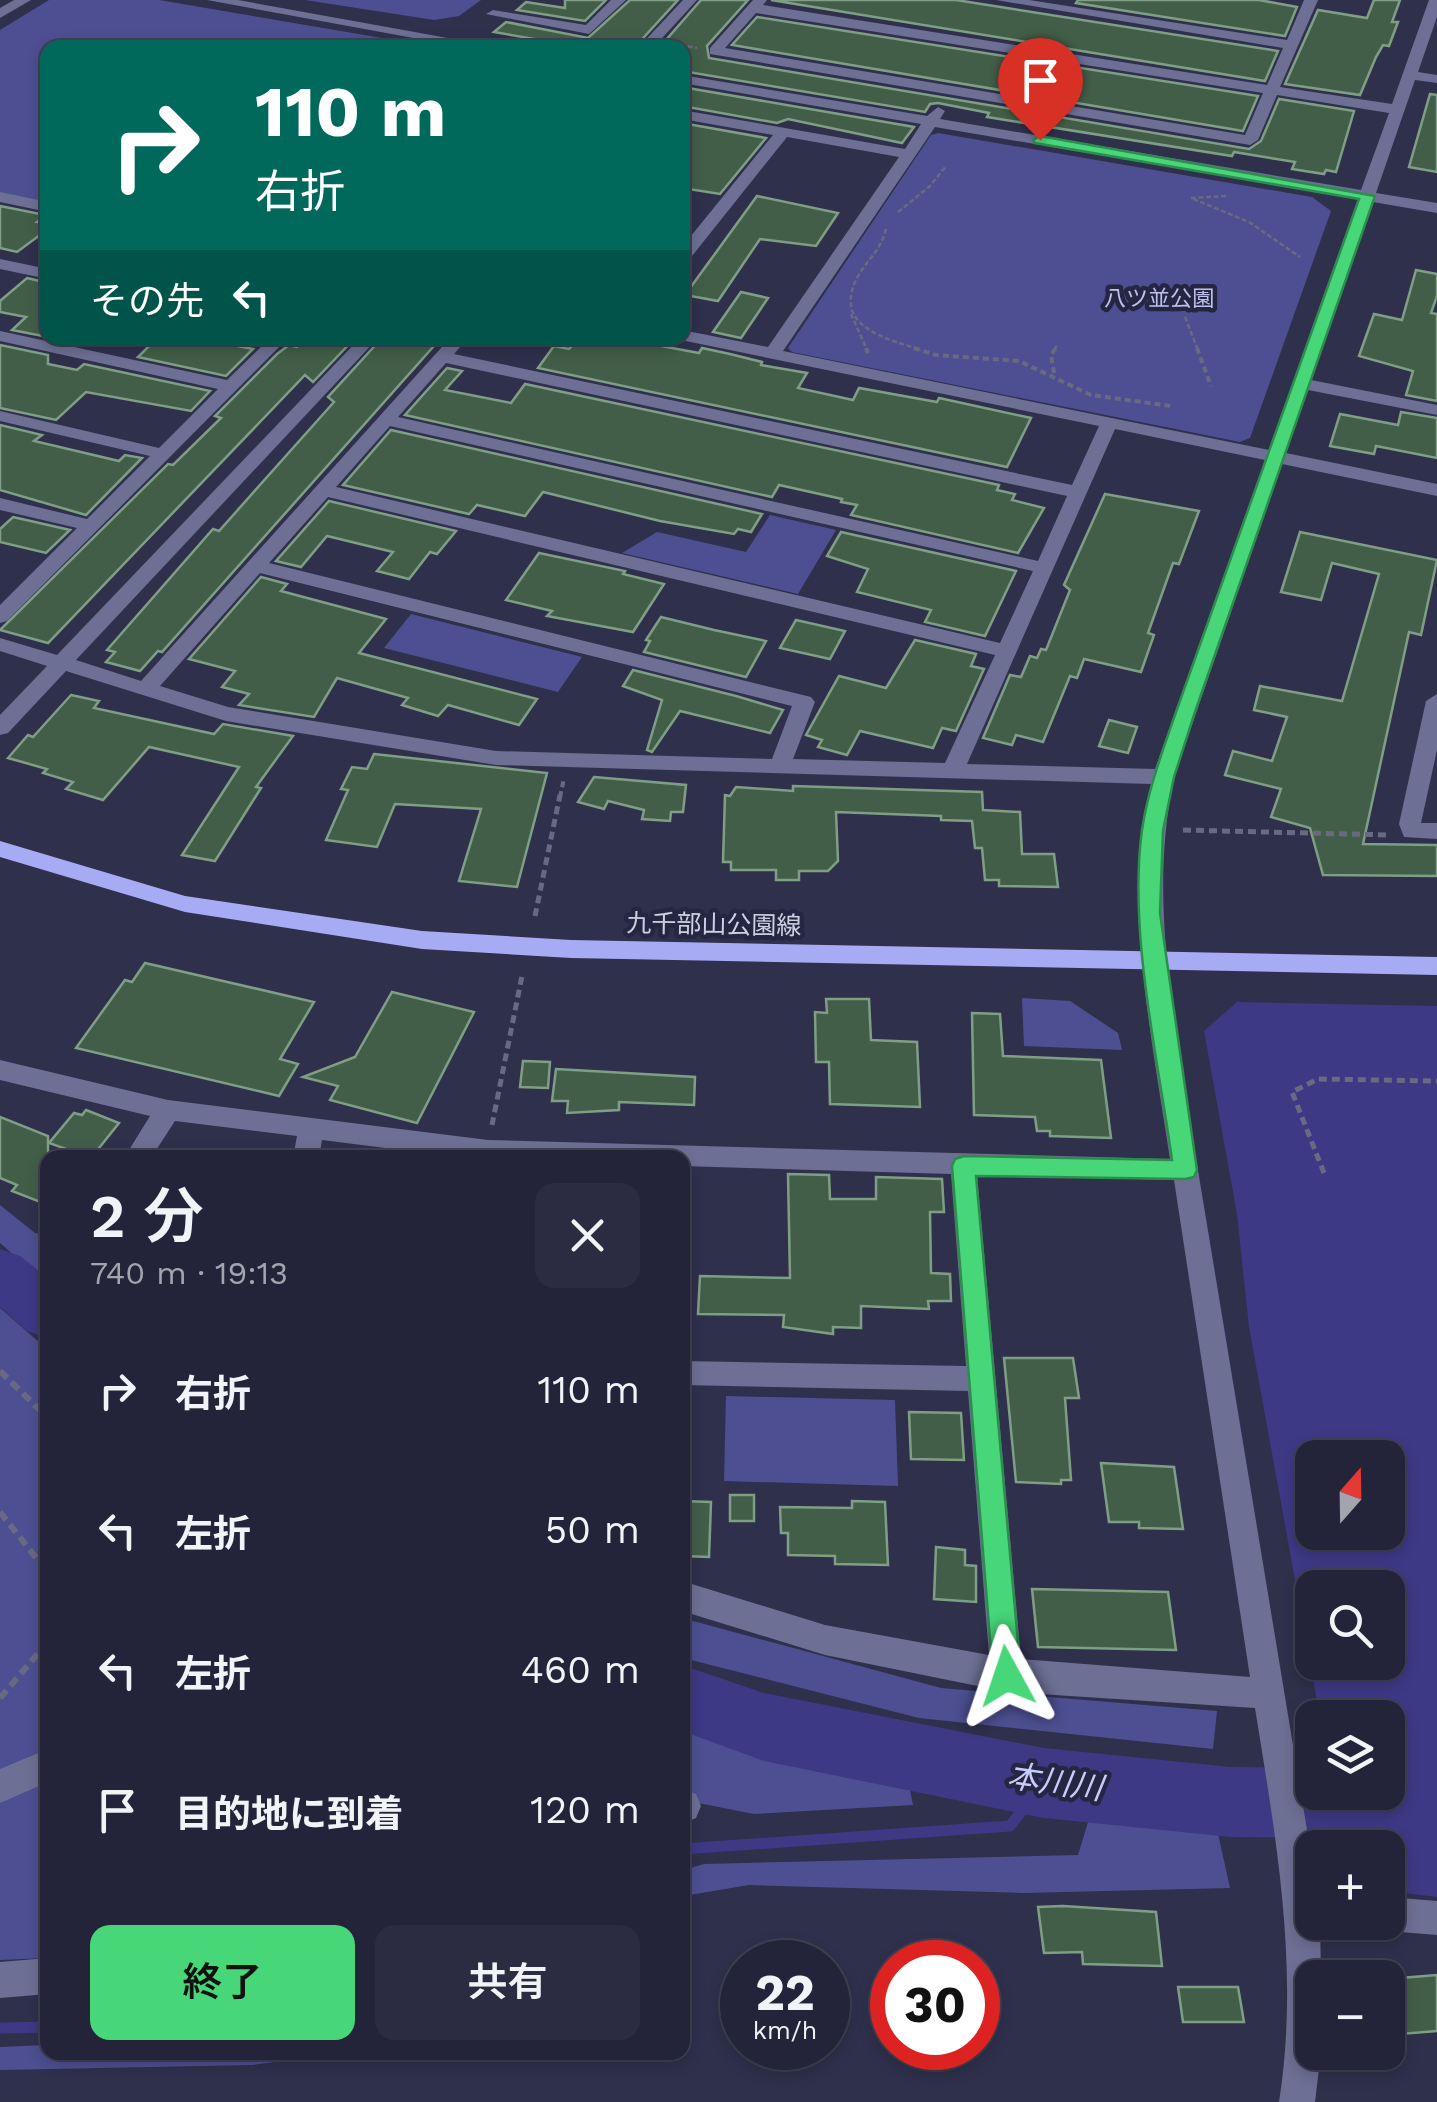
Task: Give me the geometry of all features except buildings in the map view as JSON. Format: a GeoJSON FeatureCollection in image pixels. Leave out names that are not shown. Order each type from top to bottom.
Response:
{"type":"FeatureCollection","features":[{"type":"Feature","properties":{"kind":"main road","name":"九千部山公園線"},"geometry":{"type":"LineString","coordinates":[[0,849],[185,904],[422,940],[571,949],[1437,966]]}},
{"type":"Feature","properties":{"kind":"street"},"geometry":{"type":"LineString","coordinates":[[0,14],[24,0]]}},
{"type":"Feature","properties":{"kind":"street"},"geometry":{"type":"LineString","coordinates":[[214,0],[432,40]]}},
{"type":"Feature","properties":{"kind":"street"},"geometry":{"type":"LineString","coordinates":[[464,40],[508,0]]}},
{"type":"Feature","properties":{"kind":"street"},"geometry":{"type":"LineString","coordinates":[[493,14],[589,30],[619,0]]}},
{"type":"Feature","properties":{"kind":"street"},"geometry":{"type":"LineString","coordinates":[[652,40],[690,0]]}},
{"type":"Feature","properties":{"kind":"street"},"geometry":{"type":"LineString","coordinates":[[1003,0],[1291,45]]}},
{"type":"Feature","properties":{"kind":"street"},"geometry":{"type":"LineString","coordinates":[[1295,1838],[1185,1170],[1149,913],[1152,831],[1164,777],[1436,0]]}},
{"type":"Feature","properties":{"kind":"street"},"geometry":{"type":"LineString","coordinates":[[715,51],[1250,140],[1291,45],[1305,1]]}},
{"type":"Feature","properties":{"kind":"street"},"geometry":{"type":"LineString","coordinates":[[715,51],[756,4],[1398,110]]}},
{"type":"Feature","properties":{"kind":"street"},"geometry":{"type":"LineString","coordinates":[[1411,75],[1437,79]]}},
{"type":"Feature","properties":{"kind":"street"},"geometry":{"type":"LineString","coordinates":[[690,80],[1437,208]]}},
{"type":"Feature","properties":{"kind":"street"},"geometry":{"type":"LineString","coordinates":[[772,354],[952,90]]}},
{"type":"Feature","properties":{"kind":"street"},"geometry":{"type":"LineString","coordinates":[[690,115],[909,154]]}},
{"type":"Feature","properties":{"kind":"street"},"geometry":{"type":"LineString","coordinates":[[690,248],[783,132]]}},
{"type":"Feature","properties":{"kind":"street"},"geometry":{"type":"LineString","coordinates":[[0,197],[40,205]]}},
{"type":"Feature","properties":{"kind":"street"},"geometry":{"type":"LineString","coordinates":[[0,264],[40,272]]}},
{"type":"Feature","properties":{"kind":"street"},"geometry":{"type":"LineString","coordinates":[[0,336],[40,345]]}},
{"type":"Feature","properties":{"kind":"street"},"geometry":{"type":"LineString","coordinates":[[690,337],[1437,490]]}},
{"type":"Feature","properties":{"kind":"street"},"geometry":{"type":"LineString","coordinates":[[41,345],[230,386]]}},
{"type":"Feature","properties":{"kind":"street"},"geometry":{"type":"LineString","coordinates":[[0,617],[272,345]]}},
{"type":"Feature","properties":{"kind":"street"},"geometry":{"type":"LineString","coordinates":[[0,728],[361,345]]}},
{"type":"Feature","properties":{"kind":"street"},"geometry":{"type":"LineString","coordinates":[[144,692],[452,345]]}},
{"type":"Feature","properties":{"kind":"street"},"geometry":{"type":"LineString","coordinates":[[442,356],[1077,492]]}},
{"type":"Feature","properties":{"kind":"street"},"geometry":{"type":"LineString","coordinates":[[1302,383],[1437,410]]}},
{"type":"Feature","properties":{"kind":"street"},"geometry":{"type":"LineString","coordinates":[[0,416],[163,454]]}},
{"type":"Feature","properties":{"kind":"street"},"geometry":{"type":"LineString","coordinates":[[386,420],[1044,568]]}},
{"type":"Feature","properties":{"kind":"street"},"geometry":{"type":"LineString","coordinates":[[953,771],[1109,422]]}},
{"type":"Feature","properties":{"kind":"street"},"geometry":{"type":"LineString","coordinates":[[322,490],[1006,651]]}},
{"type":"Feature","properties":{"kind":"street"},"geometry":{"type":"LineString","coordinates":[[0,504],[91,526]]}},
{"type":"Feature","properties":{"kind":"street"},"geometry":{"type":"LineString","coordinates":[[256,566],[804,702],[780,766]]}},
{"type":"Feature","properties":{"kind":"street"},"geometry":{"type":"LineString","coordinates":[[0,644],[60,666],[226,714],[496,758],[1164,777]]}},
{"type":"Feature","properties":{"kind":"street"},"geometry":{"type":"LineString","coordinates":[[1437,701],[1410,824],[1412,831],[1437,832]]}},
{"type":"Feature","properties":{"kind":"street"},"geometry":{"type":"LineString","coordinates":[[0,1070],[168,1110],[311,1131],[488,1150]]}},
{"type":"Feature","properties":{"kind":"street"},"geometry":{"type":"LineString","coordinates":[[142,1150],[168,1110]]}},
{"type":"Feature","properties":{"kind":"street"},"geometry":{"type":"LineString","coordinates":[[307,1150],[311,1131]]}},
{"type":"Feature","properties":{"kind":"street"},"geometry":{"type":"LineString","coordinates":[[690,1157],[1185,1170]]}},
{"type":"Feature","properties":{"kind":"street"},"geometry":{"type":"LineString","coordinates":[[964,1166],[1007,1676]]}},
{"type":"Feature","properties":{"kind":"street"},"geometry":{"type":"LineString","coordinates":[[690,1374],[980,1379]]}},
{"type":"Feature","properties":{"kind":"street"},"geometry":{"type":"LineString","coordinates":[[690,1599],[872,1650],[1007,1676],[1124,1688],[1269,1694]]}},
{"type":"Feature","properties":{"kind":"street"},"geometry":{"type":"LineString","coordinates":[[0,1786],[40,1768]]}},
{"type":"Feature","properties":{"kind":"street"},"geometry":{"type":"LineString","coordinates":[[1405,1915],[1437,1918]]}},
{"type":"Feature","properties":{"kind":"street"},"geometry":{"type":"LineString","coordinates":[[1297,2102],[1303,2063],[1307,1940]]}},
{"type":"Feature","properties":{"kind":"street"},"geometry":{"type":"LineString","coordinates":[[0,1980],[40,1977]]}},
{"type":"Feature","properties":{"kind":"path"},"geometry":{"type":"LineString","coordinates":[[690,47],[715,51]]}},
{"type":"Feature","properties":{"kind":"path"},"geometry":{"type":"LineString","coordinates":[[894,216],[930,186],[946,166]]}},
{"type":"Feature","properties":{"kind":"path"},"geometry":{"type":"LineString","coordinates":[[1226,196],[1191,198],[1245,218],[1270,232],[1300,258]]}},
{"type":"Feature","properties":{"kind":"path"},"geometry":{"type":"LineString","coordinates":[[867,355],[851,321],[850,291],[881,248],[886,228]]}},
{"type":"Feature","properties":{"kind":"path"},"geometry":{"type":"LineString","coordinates":[[851,312],[878,336],[914,351],[1019,362],[1091,395],[1171,406]]}},
{"type":"Feature","properties":{"kind":"path"},"geometry":{"type":"LineString","coordinates":[[1184,317],[1211,386]]}},
{"type":"Feature","properties":{"kind":"path"},"geometry":{"type":"LineString","coordinates":[[1056,376],[1051,355],[1058,344]]}},
{"type":"Feature","properties":{"kind":"path"},"geometry":{"type":"LineString","coordinates":[[535,916],[557,826],[567,760]]}},
{"type":"Feature","properties":{"kind":"path"},"geometry":{"type":"LineString","coordinates":[[1183,830],[1394,835],[1412,831]]}},
{"type":"Feature","properties":{"kind":"path"},"geometry":{"type":"LineString","coordinates":[[488,1150],[522,976]]}},
{"type":"Feature","properties":{"kind":"path"},"geometry":{"type":"LineString","coordinates":[[1324,1173],[1292,1092],[1318,1079],[1437,1081]]}},
{"type":"Feature","properties":{"kind":"path"},"geometry":{"type":"LineString","coordinates":[[0,1372],[40,1410]]}},
{"type":"Feature","properties":{"kind":"path"},"geometry":{"type":"LineString","coordinates":[[0,1512],[40,1563]]}},
{"type":"Feature","properties":{"kind":"path"},"geometry":{"type":"LineString","coordinates":[[0,1698],[40,1651]]}},
{"type":"Feature","properties":{"kind":"green space"},"geometry":{"type":"Polygon","coordinates":[[[49,0],[159,0],[394,40],[40,40],[40,201],[0,193],[0,30],[49,0]]]}},
{"type":"Feature","properties":{"kind":"green space"},"geometry":{"type":"Polygon","coordinates":[[[305,0],[481,0],[459,16],[434,20],[305,0]]]}},
{"type":"Feature","properties":{"kind":"green space","name":"八ツ並公園"},"geometry":{"type":"Polygon","coordinates":[[[938,133],[1312,197],[1331,211],[1250,438],[1240,442],[792,352],[788,348],[931,135],[938,133]]]}},
{"type":"Feature","properties":{"kind":"green space"},"geometry":{"type":"Polygon","coordinates":[[[770,515],[836,530],[798,594],[622,553],[657,532],[746,552],[770,515]]]}},
{"type":"Feature","properties":{"kind":"green space"},"geometry":{"type":"Polygon","coordinates":[[[411,614],[582,657],[558,692],[384,648],[411,614]]]}},
{"type":"Feature","properties":{"kind":"green space"},"geometry":{"type":"Polygon","coordinates":[[[1022,998],[1070,1001],[1118,1033],[1122,1050],[1024,1046],[1022,998]]]}},
{"type":"Feature","properties":{"kind":"green space"},"geometry":{"type":"Polygon","coordinates":[[[0,1205],[40,1234],[40,1278],[0,1243],[0,1205]]]}},
{"type":"Feature","properties":{"kind":"green space"},"geometry":{"type":"Polygon","coordinates":[[[0,1308],[40,1343],[40,1958],[0,1960],[0,1308]]]}},
{"type":"Feature","properties":{"kind":"green space"},"geometry":{"type":"Polygon","coordinates":[[[726,1396],[895,1400],[898,1486],[724,1481],[726,1396]]]}},
{"type":"Feature","properties":{"kind":"green space"},"geometry":{"type":"Polygon","coordinates":[[[690,1620],[941,1688],[1217,1711],[1213,1749],[919,1718],[690,1660],[690,1620]]]}},
{"type":"Feature","properties":{"kind":"green space"},"geometry":{"type":"Polygon","coordinates":[[[690,1729],[740,1747],[908,1780],[913,1805],[754,1814],[690,1801],[690,1729]]]}},
{"type":"Feature","properties":{"kind":"green space"},"geometry":{"type":"Polygon","coordinates":[[[1089,1819],[1217,1829],[1230,1888],[1024,1893],[749,1885],[690,1895],[690,1868],[704,1864],[1078,1855],[1089,1819]]]}},
{"type":"Feature","properties":{"kind":"green space"},"geometry":{"type":"Polygon","coordinates":[[[40,2045],[40,2060],[290,2060],[253,2065],[0,2070],[0,2047],[40,2045]]]}},
{"type":"Feature","properties":{"kind":"shaded area"},"geometry":{"type":"Polygon","coordinates":[[[1237,1002],[1437,1006],[1437,1897],[1405,1893],[1405,1830],[1340,1830],[1336,1810],[1405,1810],[1405,1700],[1317,1700],[1313,1680],[1405,1680],[1405,1570],[1295,1570],[1295,1580],[1249,1327],[1237,1214],[1204,1031],[1237,1002]]]}},
{"type":"Feature","properties":{"kind":"waterway","name":"本川川"},"geometry":{"type":"LineString","coordinates":[[0,1273],[40,1306]]}},
{"type":"Feature","properties":{"kind":"waterway","name":"本川川"},"geometry":{"type":"LineString","coordinates":[[690,1701],[764,1727],[1044,1783],[1231,1802],[1437,1803]]}},
{"type":"Feature","properties":{"kind":"waterway"},"geometry":{"type":"LineString","coordinates":[[690,1848],[1010,1826],[1044,1783]]}},
{"type":"Feature","properties":{"kind":"waterway"},"geometry":{"type":"LineString","coordinates":[[0,2028],[40,2027]]}},
{"type":"Feature","properties":{"kind":"route"},"geometry":{"type":"LineString","coordinates":[[1007,1676],[964,1166],[1185,1170],[1149,913],[1152,831],[1164,777],[1219,614],[1368,196],[1040,140]]}}]}
